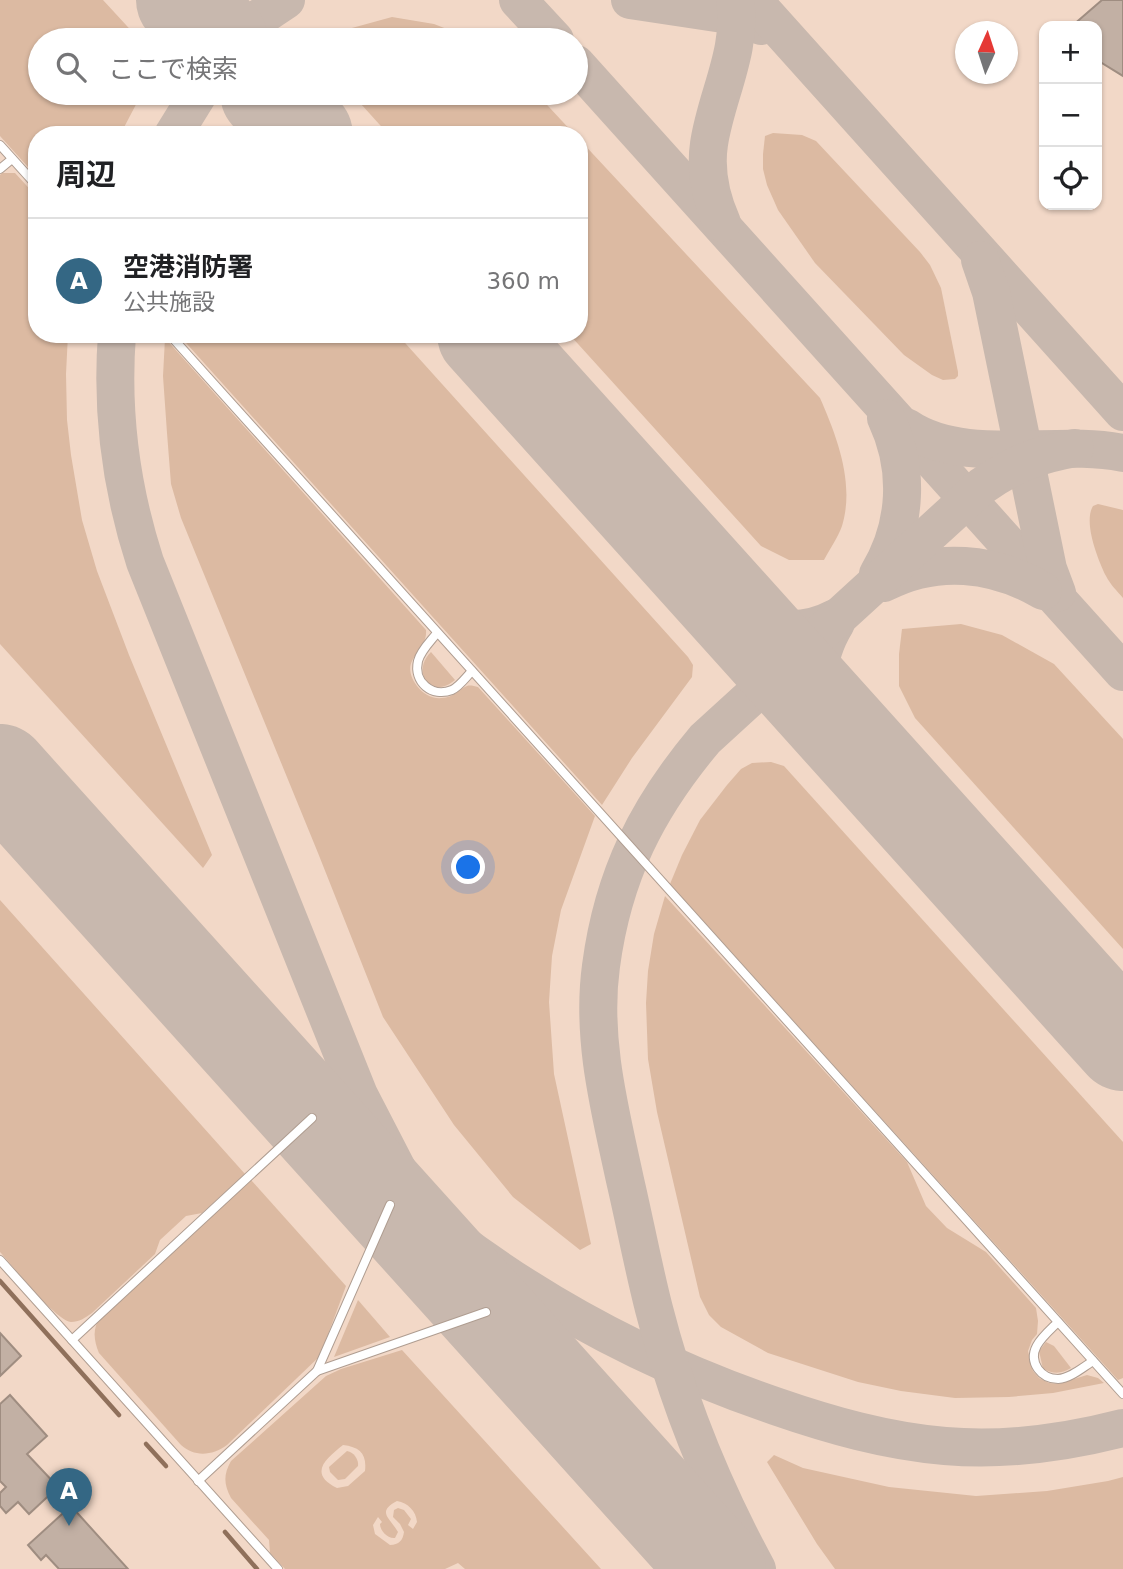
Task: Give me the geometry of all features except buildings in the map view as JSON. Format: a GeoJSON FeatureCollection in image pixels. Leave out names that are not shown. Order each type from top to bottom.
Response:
{"type":"FeatureCollection","features":[{"type":"Feature","properties":{"kind":"lane"},"geometry":{"type":"LineString","coordinates":[[0,145],[28,176]]}},
{"type":"Feature","properties":{"kind":"lane"},"geometry":{"type":"LineString","coordinates":[[0,169],[12,159]]}},
{"type":"Feature","properties":{"kind":"lane"},"geometry":{"type":"LineString","coordinates":[[177,343],[1123,1394]]}},
{"type":"Feature","properties":{"kind":"lane"},"geometry":{"type":"LineString","coordinates":[[437,634],[422,652],[417,664],[422,685],[430,691],[451,691],[472,671]]}},
{"type":"Feature","properties":{"kind":"lane"},"geometry":{"type":"LineString","coordinates":[[72,1340],[312,1118]]}},
{"type":"Feature","properties":{"kind":"lane"},"geometry":{"type":"LineString","coordinates":[[317,1371],[390,1205]]}},
{"type":"Feature","properties":{"kind":"lane"},"geometry":{"type":"LineString","coordinates":[[0,1259],[278,1569]]}},
{"type":"Feature","properties":{"kind":"lane"},"geometry":{"type":"LineString","coordinates":[[198,1480],[317,1371],[486,1312]]}},
{"type":"Feature","properties":{"kind":"lane"},"geometry":{"type":"LineString","coordinates":[[1058,1322],[1034,1349],[1036,1366],[1042,1374],[1048,1378],[1065,1377],[1093,1361]]}},
{"type":"Feature","properties":{"kind":"shaded area"},"geometry":{"type":"Polygon","coordinates":[[[0,0],[1123,0],[1123,1569],[0,1569],[0,0]]]}},
{"type":"Feature","properties":{"kind":"shaded area"},"geometry":{"type":"Polygon","coordinates":[[[0,0],[103,0],[129,28],[28,28],[28,105],[136,105],[125,126],[28,126],[28,167],[0,136],[0,0]]]}},
{"type":"Feature","properties":{"kind":"shaded area"},"geometry":{"type":"Polygon","coordinates":[[[392,17],[444,28],[352,28],[392,17]]]}},
{"type":"Feature","properties":{"kind":"shaded area"},"geometry":{"type":"Polygon","coordinates":[[[362,105],[547,105],[567,126],[381,126],[362,105]]]}},
{"type":"Feature","properties":{"kind":"shaded area"},"geometry":{"type":"Polygon","coordinates":[[[773,133],[802,135],[816,141],[930,265],[941,288],[958,372],[955,379],[943,380],[932,375],[904,355],[815,263],[778,210],[767,185],[763,169],[765,136],[773,133]]]}},
{"type":"Feature","properties":{"kind":"shaded area"},"geometry":{"type":"Polygon","coordinates":[[[588,149],[820,398],[838,444],[845,477],[842,526],[824,560],[789,560],[761,546],[577,343],[588,343],[588,149]]]}},
{"type":"Feature","properties":{"kind":"shaded area"},"geometry":{"type":"Polygon","coordinates":[[[15,173],[28,187],[28,343],[68,343],[67,420],[82,520],[97,571],[129,655],[212,855],[203,868],[0,644],[0,175],[15,173]]]}},
{"type":"Feature","properties":{"kind":"shaded area"},"geometry":{"type":"Polygon","coordinates":[[[165,343],[169,343],[426,630],[423,645],[410,669],[419,689],[431,697],[442,698],[450,697],[467,686],[478,687],[595,816],[561,910],[552,956],[549,1002],[554,1074],[591,1244],[580,1250],[513,1197],[454,1125],[383,1017],[181,518],[171,484],[163,376],[165,343]]]}},
{"type":"Feature","properties":{"kind":"shaded area"},"geometry":{"type":"Polygon","coordinates":[[[186,343],[405,343],[688,657],[693,665],[692,677],[632,758],[602,805],[186,343]]]}},
{"type":"Feature","properties":{"kind":"shaded area"},"geometry":{"type":"Polygon","coordinates":[[[1098,504],[1123,510],[1123,598],[1106,576],[1093,541],[1090,513],[1093,506],[1098,504]]]}},
{"type":"Feature","properties":{"kind":"shaded area"},"geometry":{"type":"Polygon","coordinates":[[[961,624],[1002,635],[1054,664],[1123,739],[1123,949],[915,718],[899,686],[902,629],[961,624]]]}},
{"type":"Feature","properties":{"kind":"shaded area"},"geometry":{"type":"Polygon","coordinates":[[[431,652],[455,680],[446,686],[431,685],[423,675],[425,660],[431,652]]]}},
{"type":"Feature","properties":{"kind":"shaded area"},"geometry":{"type":"Polygon","coordinates":[[[771,762],[784,766],[1123,1142],[1123,1378],[1118,1380],[670,884],[700,820],[727,785],[741,769],[752,763],[771,762]]]}},
{"type":"Feature","properties":{"kind":"shaded area"},"geometry":{"type":"Polygon","coordinates":[[[665,896],[907,1162],[926,1206],[947,1228],[986,1252],[1036,1308],[1037,1334],[1028,1351],[1033,1371],[1039,1378],[1058,1384],[1087,1375],[1104,1383],[1053,1393],[1009,1397],[955,1398],[901,1391],[858,1382],[768,1353],[721,1327],[709,1315],[700,1297],[657,1112],[648,1059],[648,971],[654,934],[665,896]]]}},
{"type":"Feature","properties":{"kind":"shaded area"},"geometry":{"type":"Polygon","coordinates":[[[0,900],[245,1174],[202,1213],[186,1216],[160,1240],[155,1254],[92,1313],[74,1322],[55,1312],[0,1252],[0,900]]]}},
{"type":"Feature","properties":{"kind":"shaded area"},"geometry":{"type":"Polygon","coordinates":[[[251,1180],[346,1286],[320,1356],[227,1445],[209,1453],[192,1452],[181,1445],[99,1353],[95,1331],[100,1318],[251,1180]]]}},
{"type":"Feature","properties":{"kind":"shaded area"},"geometry":{"type":"Polygon","coordinates":[[[358,1300],[390,1337],[334,1357],[358,1300]]]}},
{"type":"Feature","properties":{"kind":"shaded area"},"geometry":{"type":"Polygon","coordinates":[[[1046,1342],[1054,1346],[1071,1368],[1057,1373],[1043,1369],[1039,1351],[1046,1342]]]}},
{"type":"Feature","properties":{"kind":"shaded area"},"geometry":{"type":"Polygon","coordinates":[[[402,1350],[601,1569],[465,1569],[458,1563],[445,1569],[285,1569],[270,1553],[269,1540],[231,1498],[226,1484],[227,1471],[231,1461],[326,1376],[402,1350]],[[343,1445],[326,1460],[321,1471],[323,1477],[337,1488],[348,1486],[365,1471],[365,1460],[361,1452],[343,1445]],[[397,1501],[386,1512],[398,1532],[395,1538],[383,1532],[380,1527],[382,1522],[378,1517],[373,1525],[375,1534],[390,1545],[400,1542],[404,1532],[393,1517],[394,1510],[404,1510],[411,1519],[408,1525],[413,1529],[417,1522],[411,1508],[397,1501]]]}},
{"type":"Feature","properties":{"kind":"shaded area"},"geometry":{"type":"Polygon","coordinates":[[[347,1451],[356,1457],[358,1466],[345,1479],[338,1480],[329,1467],[347,1451]]]}},
{"type":"Feature","properties":{"kind":"shaded area"},"geometry":{"type":"Polygon","coordinates":[[[774,1455],[803,1468],[889,1487],[976,1496],[1047,1491],[1123,1477],[1123,1569],[835,1569],[767,1462],[774,1455]]]}},
{"type":"Feature","properties":{"kind":"waterway"},"geometry":{"type":"LineString","coordinates":[[0,1281],[119,1415]]}},
{"type":"Feature","properties":{"kind":"waterway"},"geometry":{"type":"LineString","coordinates":[[146,1444],[166,1466]]}},
{"type":"Feature","properties":{"kind":"waterway"},"geometry":{"type":"LineString","coordinates":[[225,1532],[257,1569]]}},
{"type":"Feature","properties":{"kind":"taxiway"},"geometry":{"type":"LineString","coordinates":[[212,28],[216,0]]}},
{"type":"Feature","properties":{"kind":"taxiway"},"geometry":{"type":"LineString","coordinates":[[250,28],[262,16],[286,0]]}},
{"type":"Feature","properties":{"kind":"taxiway"},"geometry":{"type":"LineString","coordinates":[[518,0],[544,28]]}},
{"type":"Feature","properties":{"kind":"taxiway"},"geometry":{"type":"LineString","coordinates":[[630,0],[723,14],[761,26]]}},
{"type":"Feature","properties":{"kind":"taxiway"},"geometry":{"type":"LineString","coordinates":[[722,223],[710,184],[708,154],[712,126],[732,55],[735,0]]}},
{"type":"Feature","properties":{"kind":"taxiway"},"geometry":{"type":"LineString","coordinates":[[753,0],[1123,412]]}},
{"type":"Feature","properties":{"kind":"taxiway"},"geometry":{"type":"LineString","coordinates":[[588,77],[1123,672]]}},
{"type":"Feature","properties":{"kind":"taxiway"},"geometry":{"type":"LineString","coordinates":[[179,126],[192,105]]}},
{"type":"Feature","properties":{"kind":"taxiway"},"geometry":{"type":"LineString","coordinates":[[284,105],[299,126]]}},
{"type":"Feature","properties":{"kind":"taxiway"},"geometry":{"type":"LineString","coordinates":[[980,260],[991,292],[1048,569],[1057,593]]}},
{"type":"Feature","properties":{"kind":"taxiway"},"geometry":{"type":"LineString","coordinates":[[116,343],[115,392],[120,449],[130,506],[145,562],[359,1095],[424,1215],[468,1279],[537,1368]]}},
{"type":"Feature","properties":{"kind":"taxiway"},"geometry":{"type":"LineString","coordinates":[[878,574],[895,537],[902,497],[899,457],[886,418]]}},
{"type":"Feature","properties":{"kind":"taxiway"},"geometry":{"type":"LineString","coordinates":[[906,427],[929,439],[955,446],[1123,453]]}},
{"type":"Feature","properties":{"kind":"taxiway"},"geometry":{"type":"LineString","coordinates":[[757,1569],[711,1475],[663,1343],[614,1127],[598,1020],[601,966],[614,902],[624,872],[650,817],[684,765],[705,739],[982,486],[1026,461],[1075,448]]}},
{"type":"Feature","properties":{"kind":"taxiway"},"geometry":{"type":"LineString","coordinates":[[884,583],[924,569],[965,566],[1005,574],[1043,591]]}},
{"type":"Feature","properties":{"kind":"taxiway"},"geometry":{"type":"LineString","coordinates":[[721,597],[748,618],[769,627],[803,628],[835,618]]}},
{"type":"Feature","properties":{"kind":"taxiway"},"geometry":{"type":"LineString","coordinates":[[836,623],[823,651],[820,677],[826,703],[841,730]]}},
{"type":"Feature","properties":{"kind":"taxiway"},"geometry":{"type":"LineString","coordinates":[[280,1083],[401,1196]]}},
{"type":"Feature","properties":{"kind":"taxiway"},"geometry":{"type":"LineString","coordinates":[[448,1233],[524,1286],[604,1333],[688,1373],[837,1426],[901,1440],[967,1447],[1034,1444],[1123,1428]]}},
{"type":"Feature","properties":{"kind":"runway"},"geometry":{"type":"LineString","coordinates":[[184,0],[209,28]]}},
{"type":"Feature","properties":{"kind":"runway"},"geometry":{"type":"LineString","coordinates":[[279,105],[297,126]]}},
{"type":"Feature","properties":{"kind":"runway"},"geometry":{"type":"LineString","coordinates":[[493,343],[1123,1043]]}},
{"type":"Feature","properties":{"kind":"runway"},"geometry":{"type":"LineString","coordinates":[[0,772],[718,1569]]}},
{"type":"Feature","properties":{"kind":"place","name":"空港消防署"},"geometry":{"type":"Point","coordinates":[69,1526]}}]}
